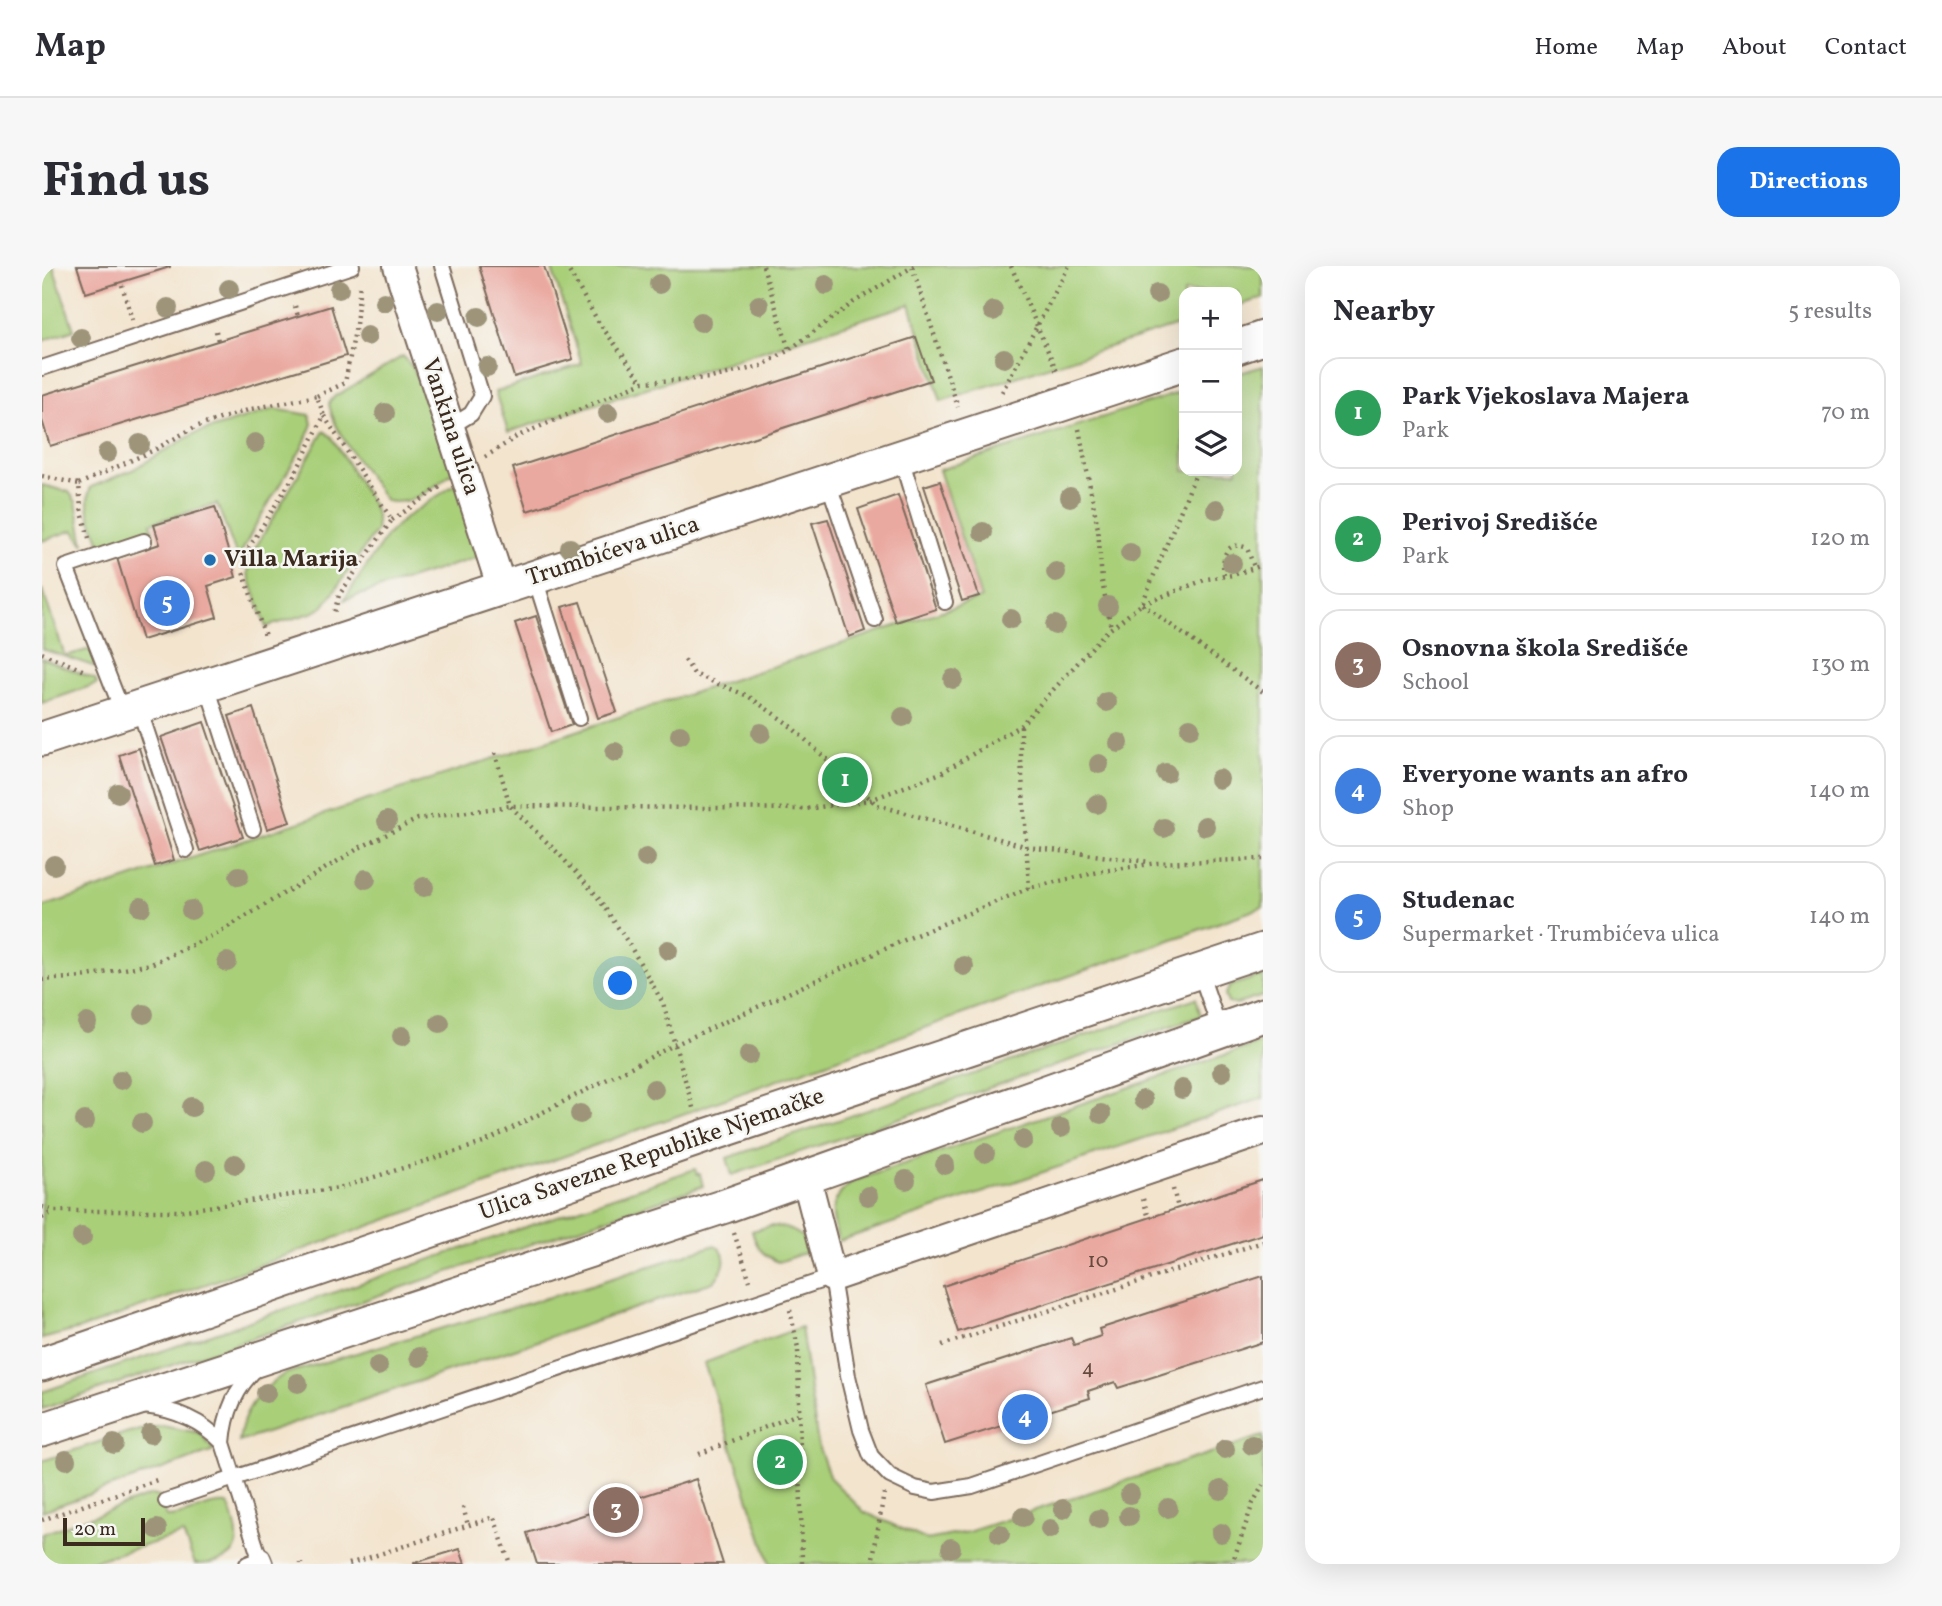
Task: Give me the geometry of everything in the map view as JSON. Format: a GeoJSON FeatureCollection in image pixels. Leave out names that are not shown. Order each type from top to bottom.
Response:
{"type":"FeatureCollection","features":[{"type":"Feature","properties":{"kind":"street","name":"Vankina ulica"},"geometry":{"type":"LineString","coordinates":[[398,266],[502,589]]}},
{"type":"Feature","properties":{"kind":"street"},"geometry":{"type":"LineString","coordinates":[[1242,344],[1263,338]]}},
{"type":"Feature","properties":{"kind":"street","name":"Trumbićeva ulica"},"geometry":{"type":"LineString","coordinates":[[42,739],[1179,366]]}},
{"type":"Feature","properties":{"kind":"street","name":"Ulica Savezne Republike Njemačke"},"geometry":{"type":"LineString","coordinates":[[50,1359],[1263,950]]}},
{"type":"Feature","properties":{"kind":"street"},"geometry":{"type":"LineString","coordinates":[[42,1430],[806,1177],[1263,1016]]}},
{"type":"Feature","properties":{"kind":"street"},"geometry":{"type":"LineString","coordinates":[[806,1177],[832,1277],[1263,1131]]}},
{"type":"Feature","properties":{"kind":"lane"},"geometry":{"type":"LineString","coordinates":[[442,266],[482,396],[471,414],[450,427]]}},
{"type":"Feature","properties":{"kind":"lane"},"geometry":{"type":"LineString","coordinates":[[42,368],[357,268]]}},
{"type":"Feature","properties":{"kind":"lane"},"geometry":{"type":"LineString","coordinates":[[901,458],[945,602]]}},
{"type":"Feature","properties":{"kind":"lane"},"geometry":{"type":"LineString","coordinates":[[828,482],[875,620]]}},
{"type":"Feature","properties":{"kind":"lane"},"geometry":{"type":"LineString","coordinates":[[144,541],[66,567],[131,710],[186,850]]}},
{"type":"Feature","properties":{"kind":"lane"},"geometry":{"type":"LineString","coordinates":[[535,578],[579,718]]}},
{"type":"Feature","properties":{"kind":"lane"},"geometry":{"type":"LineString","coordinates":[[208,686],[253,829]]}},
{"type":"Feature","properties":{"kind":"lane"},"geometry":{"type":"LineString","coordinates":[[1200,972],[1220,1030]]}},
{"type":"Feature","properties":{"kind":"lane"},"geometry":{"type":"LineString","coordinates":[[166,1501],[832,1277],[848,1376],[871,1456],[890,1476],[915,1488],[934,1492],[972,1486],[1263,1387]]}},
{"type":"Feature","properties":{"kind":"lane"},"geometry":{"type":"LineString","coordinates":[[256,1562],[223,1443],[224,1427],[229,1407],[253,1371],[269,1357]]}},
{"type":"Feature","properties":{"kind":"lane"},"geometry":{"type":"LineString","coordinates":[[124,1405],[163,1410],[194,1420],[210,1430],[223,1443]]}},
{"type":"Feature","properties":{"kind":"path"},"geometry":{"type":"LineString","coordinates":[[566,266],[599,323],[643,383]]}},
{"type":"Feature","properties":{"kind":"path"},"geometry":{"type":"LineString","coordinates":[[763,266],[789,350]]}},
{"type":"Feature","properties":{"kind":"path"},"geometry":{"type":"LineString","coordinates":[[333,614],[339,595],[392,520],[519,436],[643,383],[711,377],[761,366],[789,350],[854,302],[913,266],[958,407]]}},
{"type":"Feature","properties":{"kind":"path"},"geometry":{"type":"LineString","coordinates":[[1011,266],[1058,374]]}},
{"type":"Feature","properties":{"kind":"path"},"geometry":{"type":"LineString","coordinates":[[1002,393],[1036,324],[1069,266]]}},
{"type":"Feature","properties":{"kind":"path"},"geometry":{"type":"LineString","coordinates":[[42,476],[79,484],[154,450],[195,427],[251,409],[317,396],[345,383],[356,325],[357,268]]}},
{"type":"Feature","properties":{"kind":"path"},"geometry":{"type":"LineString","coordinates":[[317,396],[324,416],[392,520]]}},
{"type":"Feature","properties":{"kind":"path"},"geometry":{"type":"LineString","coordinates":[[265,637],[243,572],[245,554],[295,474],[324,416]]}},
{"type":"Feature","properties":{"kind":"path"},"geometry":{"type":"LineString","coordinates":[[1078,428],[1098,529],[1102,581],[1111,628]]}},
{"type":"Feature","properties":{"kind":"path"},"geometry":{"type":"LineString","coordinates":[[1142,604],[1195,476]]}},
{"type":"Feature","properties":{"kind":"path"},"geometry":{"type":"LineString","coordinates":[[79,484],[81,509],[95,557]]}},
{"type":"Feature","properties":{"kind":"path"},"geometry":{"type":"LineString","coordinates":[[1224,575],[1222,564],[1225,553],[1231,546],[1247,548],[1254,567]]}},
{"type":"Feature","properties":{"kind":"path"},"geometry":{"type":"LineString","coordinates":[[42,980],[82,977],[150,964],[218,933],[361,847],[418,819],[510,806],[805,809],[870,800],[901,790],[941,773],[1021,725],[1111,628],[1142,604],[1179,588],[1263,565]]}},
{"type":"Feature","properties":{"kind":"path"},"geometry":{"type":"LineString","coordinates":[[1142,604],[1263,692]]}},
{"type":"Feature","properties":{"kind":"path"},"geometry":{"type":"LineString","coordinates":[[42,653],[86,671]]}},
{"type":"Feature","properties":{"kind":"path"},"geometry":{"type":"LineString","coordinates":[[685,660],[694,674],[748,696],[787,723],[877,805],[1028,847],[1157,863]]}},
{"type":"Feature","properties":{"kind":"path"},"geometry":{"type":"LineString","coordinates":[[1021,725],[1029,888]]}},
{"type":"Feature","properties":{"kind":"path"},"geometry":{"type":"LineString","coordinates":[[495,753],[510,806],[597,896],[663,1003],[698,1122]]}},
{"type":"Feature","properties":{"kind":"path"},"geometry":{"type":"LineString","coordinates":[[42,1207],[55,1211],[179,1211],[339,1188],[483,1143],[674,1045],[909,938],[1029,888],[1103,871],[1157,863],[1263,859]]}},
{"type":"Feature","properties":{"kind":"path"},"geometry":{"type":"LineString","coordinates":[[42,1218],[55,1211]]}},
{"type":"Feature","properties":{"kind":"path"},"geometry":{"type":"LineString","coordinates":[[734,1233],[750,1281]]}},
{"type":"Feature","properties":{"kind":"path"},"geometry":{"type":"LineString","coordinates":[[942,1345],[1263,1242]]}},
{"type":"Feature","properties":{"kind":"path"},"geometry":{"type":"LineString","coordinates":[[1193,1256],[1195,1264]]}},
{"type":"Feature","properties":{"kind":"path"},"geometry":{"type":"LineString","coordinates":[[1162,1266],[1164,1274]]}},
{"type":"Feature","properties":{"kind":"path"},"geometry":{"type":"LineString","coordinates":[[789,1308],[797,1348],[802,1564]]}},
{"type":"Feature","properties":{"kind":"path"},"geometry":{"type":"LineString","coordinates":[[699,1454],[798,1414]]}},
{"type":"Feature","properties":{"kind":"path"},"geometry":{"type":"LineString","coordinates":[[1232,1564],[1253,1503],[1263,1485]]}},
{"type":"Feature","properties":{"kind":"path"},"geometry":{"type":"LineString","coordinates":[[872,1564],[882,1499]]}},
{"type":"Feature","properties":{"kind":"path"},"geometry":{"type":"LineString","coordinates":[[463,1507],[468,1525]]}},
{"type":"Feature","properties":{"kind":"path"},"geometry":{"type":"LineString","coordinates":[[349,1564],[495,1517],[510,1564]]}},
{"type":"Feature","properties":{"kind":"green space"},"geometry":{"type":"Polygon","coordinates":[[[42,266],[53,266],[74,330],[42,341],[42,266]]]}},
{"type":"Feature","properties":{"kind":"green space"},"geometry":{"type":"Polygon","coordinates":[[[551,266],[1263,266],[1263,298],[1242,304],[1242,287],[1179,287],[1179,325],[941,401],[910,304],[508,432],[495,392],[582,364],[551,266]]]}},
{"type":"Feature","properties":{"kind":"green space"},"geometry":{"type":"Polygon","coordinates":[[[403,356],[414,369],[441,443],[456,470],[424,494],[396,502],[386,501],[353,454],[337,427],[329,403],[334,397],[403,356]]]}},
{"type":"Feature","properties":{"kind":"green space"},"geometry":{"type":"Polygon","coordinates":[[[1263,366],[1263,907],[80,1329],[42,1339],[42,907],[981,598],[939,470],[1179,393],[1179,476],[1242,476],[1242,372],[1263,366]]]}},
{"type":"Feature","properties":{"kind":"green space"},"geometry":{"type":"Polygon","coordinates":[[[274,409],[310,415],[312,424],[303,446],[238,559],[217,504],[151,523],[153,534],[102,548],[89,510],[91,487],[132,470],[194,434],[274,409]]]}},
{"type":"Feature","properties":{"kind":"green space"},"geometry":{"type":"Polygon","coordinates":[[[324,431],[332,437],[374,508],[376,531],[324,606],[314,612],[266,627],[248,574],[250,557],[324,431]]]}},
{"type":"Feature","properties":{"kind":"green space"},"geometry":{"type":"Polygon","coordinates":[[[457,483],[484,555],[344,600],[388,534],[405,518],[457,483]]]}},
{"type":"Feature","properties":{"kind":"green space"},"geometry":{"type":"Polygon","coordinates":[[[42,485],[69,492],[76,502],[84,545],[73,530],[42,541],[42,485]]]}},
{"type":"Feature","properties":{"kind":"green space"},"geometry":{"type":"Polygon","coordinates":[[[42,589],[65,656],[91,649],[96,667],[42,649],[42,589]]]}},
{"type":"Feature","properties":{"kind":"green space"},"geometry":{"type":"Polygon","coordinates":[[[42,658],[95,679],[97,684],[42,703],[42,658]]]}},
{"type":"Feature","properties":{"kind":"green space"},"geometry":{"type":"Polygon","coordinates":[[[1263,975],[1263,996],[1237,1004],[1228,1003],[1225,995],[1230,986],[1263,975]]]}},
{"type":"Feature","properties":{"kind":"green space"},"geometry":{"type":"Polygon","coordinates":[[[1196,998],[1201,1016],[732,1175],[727,1158],[1196,998]]]}},
{"type":"Feature","properties":{"kind":"green space"},"geometry":{"type":"Polygon","coordinates":[[[1263,1042],[1263,1098],[839,1241],[833,1208],[840,1194],[854,1181],[1263,1042]]]}},
{"type":"Feature","properties":{"kind":"green space"},"geometry":{"type":"Polygon","coordinates":[[[695,1169],[697,1174],[700,1174],[703,1186],[42,1409],[42,1392],[695,1169]]]}},
{"type":"Feature","properties":{"kind":"green space"},"geometry":{"type":"Polygon","coordinates":[[[770,1226],[795,1232],[805,1239],[813,1250],[779,1262],[773,1260],[761,1250],[752,1231],[770,1226]]]}},
{"type":"Feature","properties":{"kind":"green space"},"geometry":{"type":"Polygon","coordinates":[[[715,1245],[723,1253],[724,1263],[713,1282],[239,1442],[244,1420],[253,1402],[284,1374],[588,1286],[715,1245]]]}},
{"type":"Feature","properties":{"kind":"green space"},"geometry":{"type":"Polygon","coordinates":[[[801,1327],[818,1445],[830,1478],[864,1512],[927,1540],[968,1532],[1263,1436],[1263,1564],[770,1564],[704,1363],[801,1327]]]}},
{"type":"Feature","properties":{"kind":"green space"},"geometry":{"type":"Polygon","coordinates":[[[162,1426],[200,1433],[214,1451],[42,1511],[42,1461],[129,1432],[162,1426]]]}},
{"type":"Feature","properties":{"kind":"green space"},"geometry":{"type":"Polygon","coordinates":[[[152,1495],[160,1497],[166,1517],[228,1504],[236,1529],[236,1548],[223,1560],[195,1564],[183,1534],[83,1564],[42,1564],[42,1534],[152,1495]]]}},
{"type":"Feature","properties":{"kind":"building"},"geometry":{"type":"Polygon","coordinates":[[[77,266],[170,266],[170,267],[86,293],[77,266]]]}},
{"type":"Feature","properties":{"kind":"building"},"geometry":{"type":"Polygon","coordinates":[[[479,266],[544,266],[573,359],[514,377],[479,266]]]}},
{"type":"Feature","properties":{"kind":"building"},"geometry":{"type":"Polygon","coordinates":[[[331,306],[346,356],[50,446],[42,420],[42,395],[331,306]]]}},
{"type":"Feature","properties":{"kind":"building"},"geometry":{"type":"Polygon","coordinates":[[[916,337],[931,380],[527,511],[513,468],[916,337]]]}},
{"type":"Feature","properties":{"kind":"building"},"geometry":{"type":"Polygon","coordinates":[[[940,481],[979,596],[962,601],[924,486],[940,481]]]}},
{"type":"Feature","properties":{"kind":"building"},"geometry":{"type":"Polygon","coordinates":[[[898,495],[936,609],[896,622],[858,509],[898,495]]]}},
{"type":"Feature","properties":{"kind":"building"},"geometry":{"type":"Polygon","coordinates":[[[215,507],[236,577],[208,586],[217,617],[142,640],[117,558],[160,544],[154,525],[215,507]]]}},
{"type":"Feature","properties":{"kind":"building"},"geometry":{"type":"Polygon","coordinates":[[[828,519],[865,631],[849,637],[812,523],[828,519]]]}},
{"type":"Feature","properties":{"kind":"building"},"geometry":{"type":"Polygon","coordinates":[[[580,602],[617,712],[598,718],[562,607],[580,602]]]}},
{"type":"Feature","properties":{"kind":"building"},"geometry":{"type":"Polygon","coordinates":[[[536,616],[572,725],[551,732],[515,623],[536,616]]]}},
{"type":"Feature","properties":{"kind":"building"},"geometry":{"type":"Polygon","coordinates":[[[253,708],[290,822],[267,829],[229,716],[253,708]]]}},
{"type":"Feature","properties":{"kind":"building"},"geometry":{"type":"Polygon","coordinates":[[[204,722],[243,837],[200,851],[161,737],[204,722]]]}},
{"type":"Feature","properties":{"kind":"building"},"geometry":{"type":"Polygon","coordinates":[[[139,748],[174,860],[155,866],[119,755],[139,748]]]}},
{"type":"Feature","properties":{"kind":"building"},"geometry":{"type":"Polygon","coordinates":[[[1263,1180],[1263,1234],[958,1332],[943,1286],[1263,1180]]]}},
{"type":"Feature","properties":{"kind":"building"},"geometry":{"type":"Polygon","coordinates":[[[1263,1276],[1263,1342],[1118,1388],[1115,1382],[1088,1391],[1090,1398],[945,1444],[926,1385],[1071,1338],[1074,1345],[1101,1336],[1099,1329],[1263,1276]]]}},
{"type":"Feature","properties":{"kind":"building"},"geometry":{"type":"Polygon","coordinates":[[[696,1479],[723,1564],[537,1564],[527,1533],[696,1479]]]}},
{"type":"Feature","properties":{"kind":"building"},"geometry":{"type":"Polygon","coordinates":[[[460,1549],[465,1564],[414,1564],[414,1563],[460,1549]]]}},
{"type":"Feature","properties":{"kind":"place","name":"Villa Marija"},"geometry":{"type":"Point","coordinates":[210,560]}},
{"type":"Feature","properties":{"kind":"place","name":"Studenac"},"geometry":{"type":"Point","coordinates":[167,603]}},
{"type":"Feature","properties":{"kind":"place","name":"Park Vjekoslava Majera"},"geometry":{"type":"Point","coordinates":[845,780]}},
{"type":"Feature","properties":{"kind":"place","name":"Everyone wants an afro"},"geometry":{"type":"Point","coordinates":[1025,1417]}},
{"type":"Feature","properties":{"kind":"place","name":"Perivoj Središće"},"geometry":{"type":"Point","coordinates":[780,1462]}},
{"type":"Feature","properties":{"kind":"place","name":"Osnovna škola Središće"},"geometry":{"type":"Point","coordinates":[616,1510]}}]}
